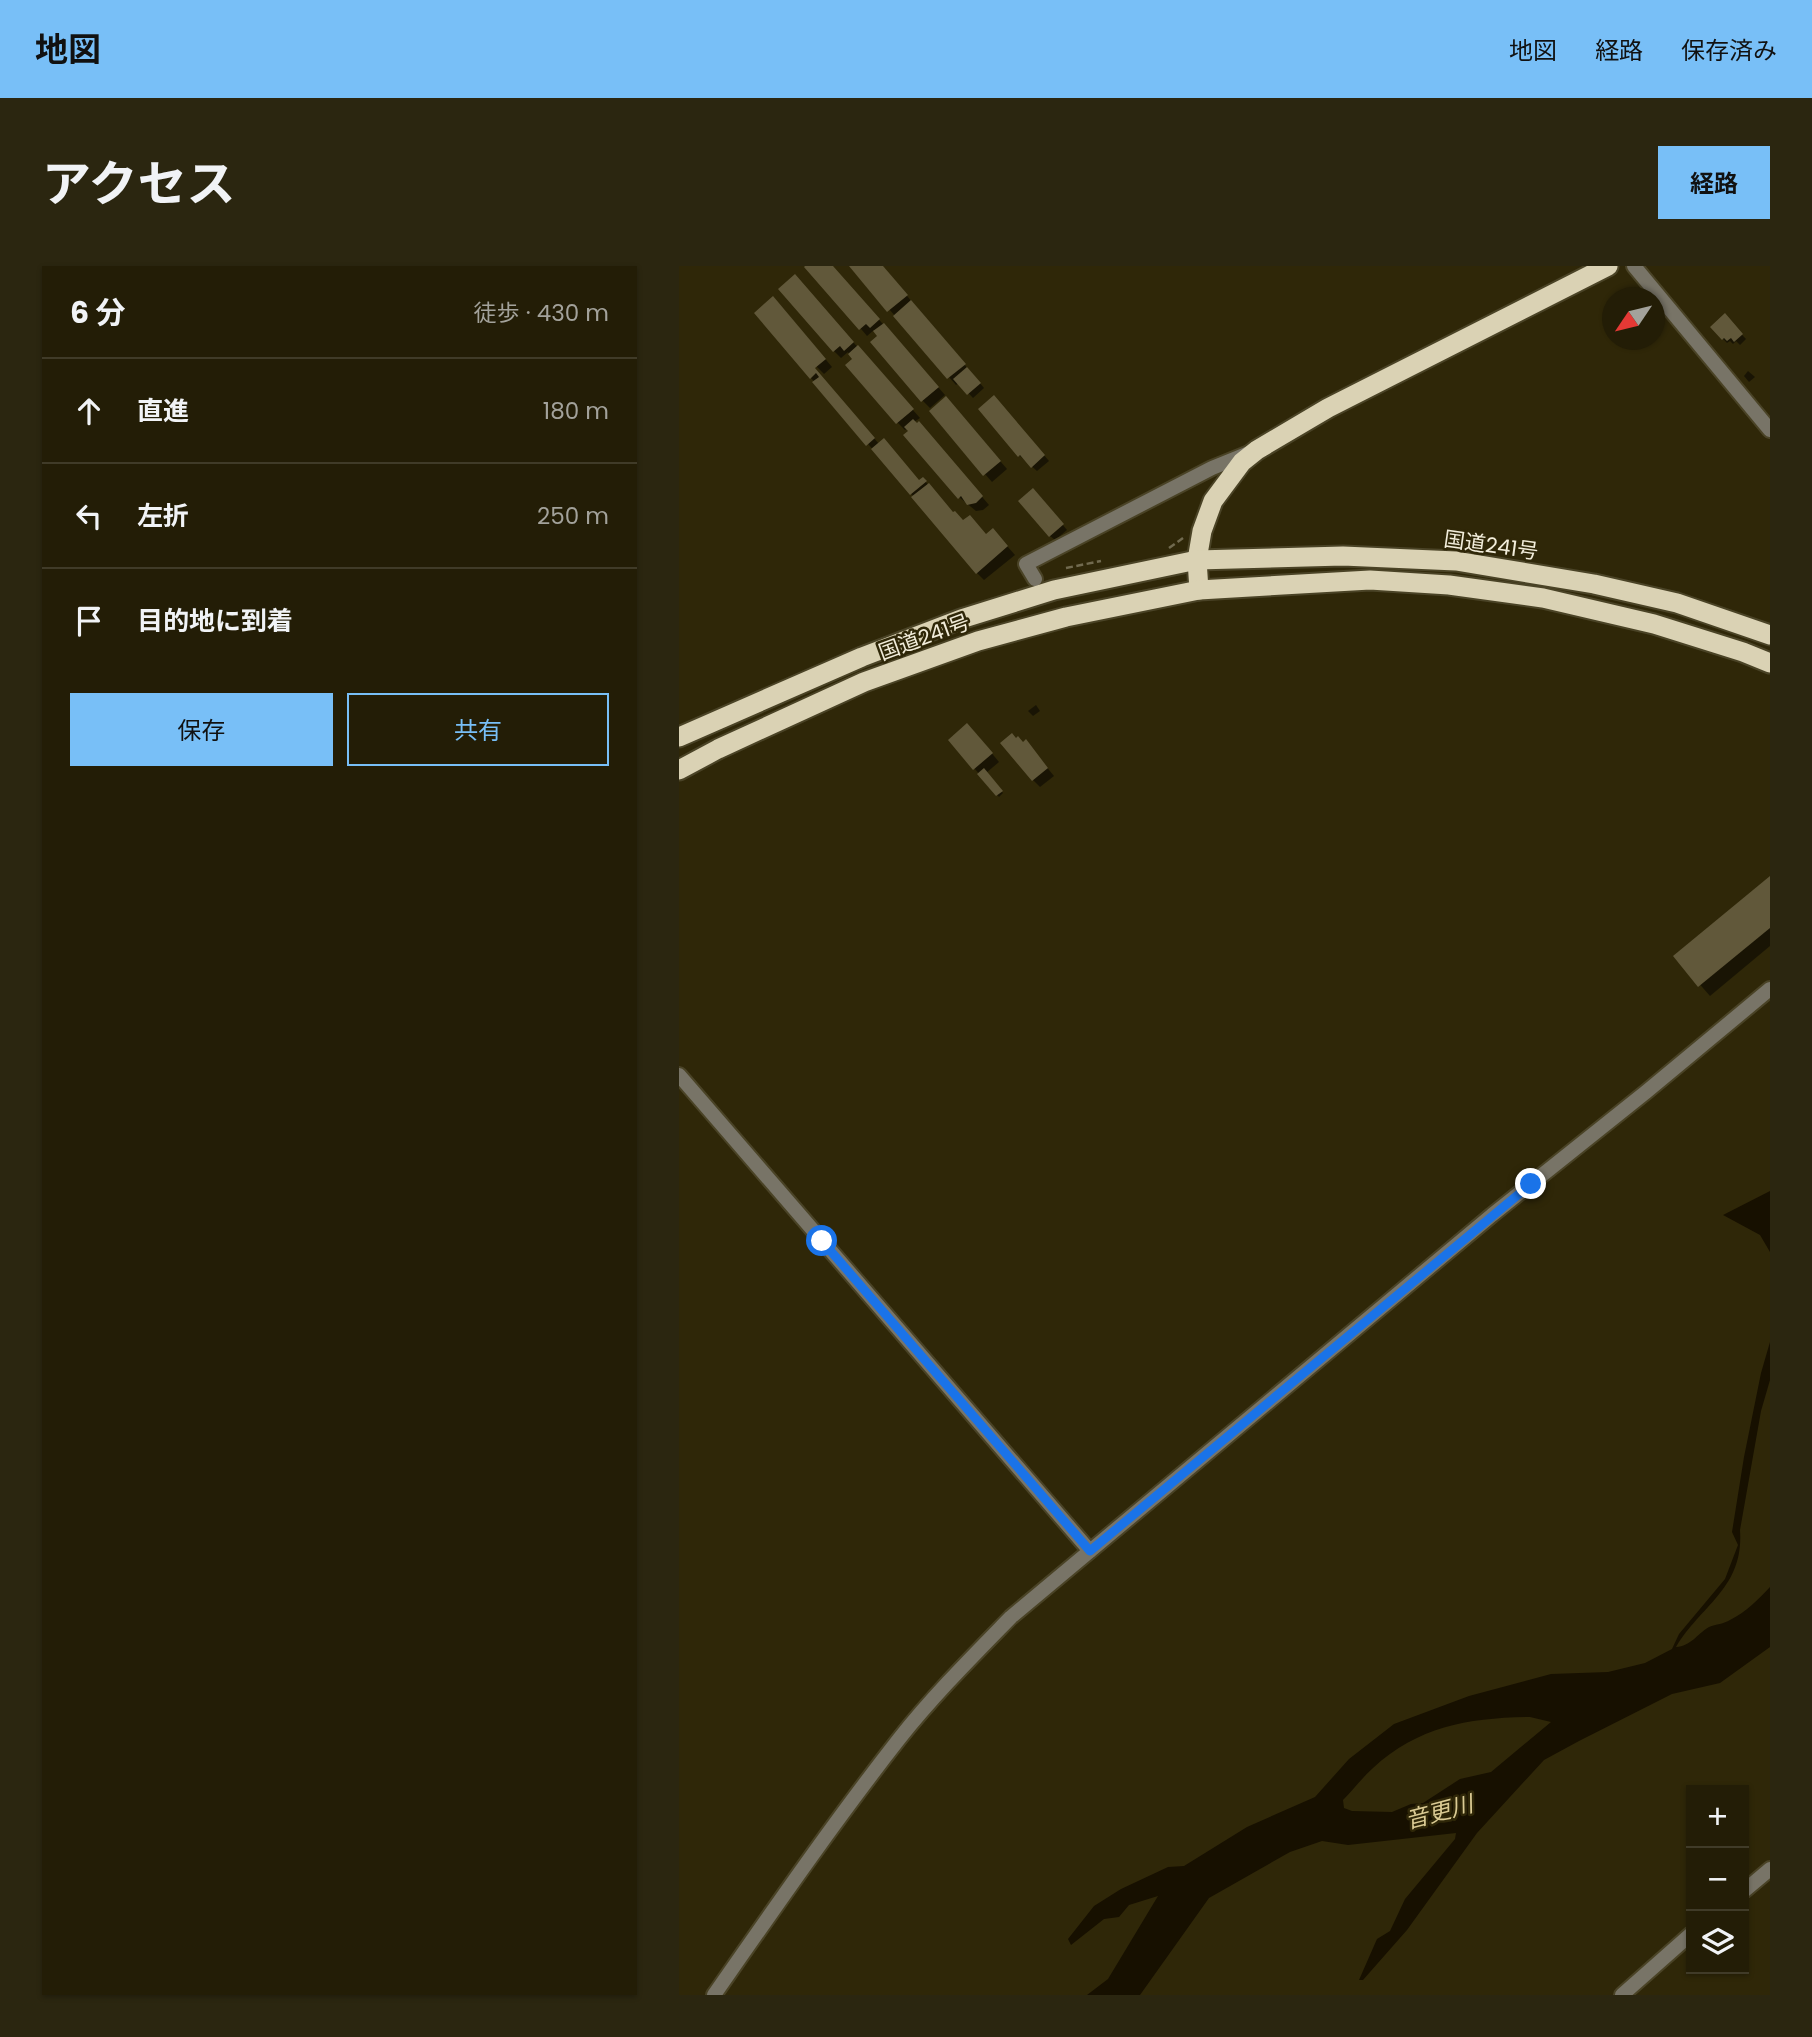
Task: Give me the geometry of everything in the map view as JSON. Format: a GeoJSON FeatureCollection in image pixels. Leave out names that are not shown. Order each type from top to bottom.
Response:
{"type":"FeatureCollection","features":[{"type":"Feature","properties":{"kind":"highway"},"geometry":{"type":"LineString","coordinates":[[1199,590],[1197,560],[1202,531],[1213,501],[1242,462],[1257,450],[1328,408],[1608,266]]}},
{"type":"Feature","properties":{"kind":"highway","name":"国道241号"},"geometry":{"type":"LineString","coordinates":[[679,737],[862,657],[961,619],[1054,590],[1197,560],[1343,555],[1456,561],[1594,584],[1677,603],[1770,635]]}},
{"type":"Feature","properties":{"kind":"highway","name":"国道241号"},"geometry":{"type":"LineString","coordinates":[[679,770],[864,682],[978,641],[1066,617],[1199,590],[1370,580],[1448,585],[1543,597],[1654,624],[1744,652],[1770,663]]}},
{"type":"Feature","properties":{"kind":"street"},"geometry":{"type":"LineString","coordinates":[[1634,266],[1770,430]]}},
{"type":"Feature","properties":{"kind":"street"},"geometry":{"type":"LineString","coordinates":[[1035,579],[1026,564],[1212,468],[1257,450]]}},
{"type":"Feature","properties":{"kind":"street"},"geometry":{"type":"LineString","coordinates":[[714,1995],[900,1738],[957,1672],[1011,1617],[1492,1215],[1770,989]]}},
{"type":"Feature","properties":{"kind":"street"},"geometry":{"type":"LineString","coordinates":[[679,1075],[1090,1551]]}},
{"type":"Feature","properties":{"kind":"street"},"geometry":{"type":"LineString","coordinates":[[1749,1887],[1770,1869]]}},
{"type":"Feature","properties":{"kind":"street"},"geometry":{"type":"LineString","coordinates":[[1622,1995],[1686,1938]]}},
{"type":"Feature","properties":{"kind":"water"},"geometry":{"type":"Polygon","coordinates":[[[1770,1191],[1770,1252],[1760,1235],[1723,1215],[1770,1191]]]}},
{"type":"Feature","properties":{"kind":"water","name":"音更川"},"geometry":{"type":"Polygon","coordinates":[[[1770,1342],[1770,1380],[1761,1411],[1735,1567],[1719,1594],[1676,1647],[1690,1642],[1709,1627],[1736,1617],[1770,1587],[1770,1647],[1720,1683],[1672,1694],[1544,1760],[1477,1833],[1407,1930],[1363,1980],[1359,1980],[1377,1939],[1390,1931],[1405,1899],[1455,1839],[1456,1833],[1348,1845],[1322,1841],[1290,1852],[1209,1898],[1140,1995],[1087,1995],[1108,1979],[1158,1896],[1129,1905],[1119,1917],[1104,1919],[1071,1945],[1068,1939],[1094,1906],[1121,1889],[1168,1867],[1184,1866],[1247,1827],[1315,1797],[1349,1759],[1394,1724],[1469,1696],[1551,1674],[1608,1672],[1645,1663],[1672,1649],[1679,1634],[1725,1579],[1738,1545],[1732,1532],[1761,1373],[1770,1342]],[[1530,1717],[1486,1719],[1446,1727],[1427,1734],[1408,1742],[1373,1768],[1343,1800],[1344,1808],[1352,1811],[1392,1812],[1411,1804],[1423,1803],[1460,1779],[1491,1772],[1551,1722],[1530,1717]]]}},
{"type":"Feature","properties":{"kind":"building"},"geometry":{"type":"Polygon","coordinates":[[[805,266],[833,266],[880,319],[870,328],[866,324],[859,330],[805,266]]]}},
{"type":"Feature","properties":{"kind":"building"},"geometry":{"type":"Polygon","coordinates":[[[849,266],[883,266],[908,295],[887,312],[849,266]]]}},
{"type":"Feature","properties":{"kind":"building"},"geometry":{"type":"Polygon","coordinates":[[[795,274],[854,342],[844,351],[840,346],[833,352],[778,289],[795,274]]]}},
{"type":"Feature","properties":{"kind":"building"},"geometry":{"type":"Polygon","coordinates":[[[773,296],[826,359],[815,368],[875,438],[866,446],[812,382],[819,377],[816,373],[810,379],[754,313],[773,296]]]}},
{"type":"Feature","properties":{"kind":"building"},"geometry":{"type":"Polygon","coordinates":[[[911,300],[966,364],[947,379],[893,316],[911,300]]]}},
{"type":"Feature","properties":{"kind":"building"},"geometry":{"type":"Polygon","coordinates":[[[1725,313],[1743,334],[1734,342],[1731,338],[1722,340],[1710,327],[1725,313]]]}},
{"type":"Feature","properties":{"kind":"building"},"geometry":{"type":"Polygon","coordinates":[[[884,323],[939,387],[921,402],[870,342],[877,336],[873,331],[884,323]]]}},
{"type":"Feature","properties":{"kind":"building"},"geometry":{"type":"Polygon","coordinates":[[[858,345],[914,409],[896,424],[845,365],[852,359],[848,354],[858,345]]]}},
{"type":"Feature","properties":{"kind":"building"},"geometry":{"type":"Polygon","coordinates":[[[967,367],[981,383],[967,395],[953,379],[967,367]]]}},
{"type":"Feature","properties":{"kind":"building"},"geometry":{"type":"Polygon","coordinates":[[[994,395],[1045,455],[1031,468],[1020,455],[1018,457],[978,409],[994,395]]]}},
{"type":"Feature","properties":{"kind":"building"},"geometry":{"type":"Polygon","coordinates":[[[946,396],[1001,461],[983,476],[929,411],[946,396]]]}},
{"type":"Feature","properties":{"kind":"building"},"geometry":{"type":"Polygon","coordinates":[[[913,419],[917,423],[919,421],[983,496],[976,503],[967,505],[961,496],[958,499],[903,435],[908,431],[904,427],[913,419]]]}},
{"type":"Feature","properties":{"kind":"building"},"geometry":{"type":"Polygon","coordinates":[[[884,438],[919,480],[923,477],[927,481],[910,495],[871,449],[884,438]]]}},
{"type":"Feature","properties":{"kind":"building"},"geometry":{"type":"Polygon","coordinates":[[[929,483],[963,520],[970,515],[986,534],[993,528],[1008,546],[976,574],[911,497],[929,483]]]}},
{"type":"Feature","properties":{"kind":"building"},"geometry":{"type":"Polygon","coordinates":[[[1033,488],[1064,524],[1049,537],[1018,501],[1033,488]]]}},
{"type":"Feature","properties":{"kind":"building"},"geometry":{"type":"Polygon","coordinates":[[[967,723],[993,753],[973,770],[948,740],[967,723]]]}},
{"type":"Feature","properties":{"kind":"building"},"geometry":{"type":"Polygon","coordinates":[[[1012,733],[1023,742],[1026,739],[1048,768],[1032,781],[1000,743],[1012,733]]]}},
{"type":"Feature","properties":{"kind":"building"},"geometry":{"type":"Polygon","coordinates":[[[984,768],[1003,791],[996,796],[977,774],[984,768]]]}},
{"type":"Feature","properties":{"kind":"building"},"geometry":{"type":"Polygon","coordinates":[[[1770,876],[1770,928],[1698,987],[1673,956],[1770,876]]]}},
{"type":"Feature","properties":{"kind":"route"},"geometry":{"type":"LineString","coordinates":[[822,1241],[1090,1551],[1531,1184]]}}]}
